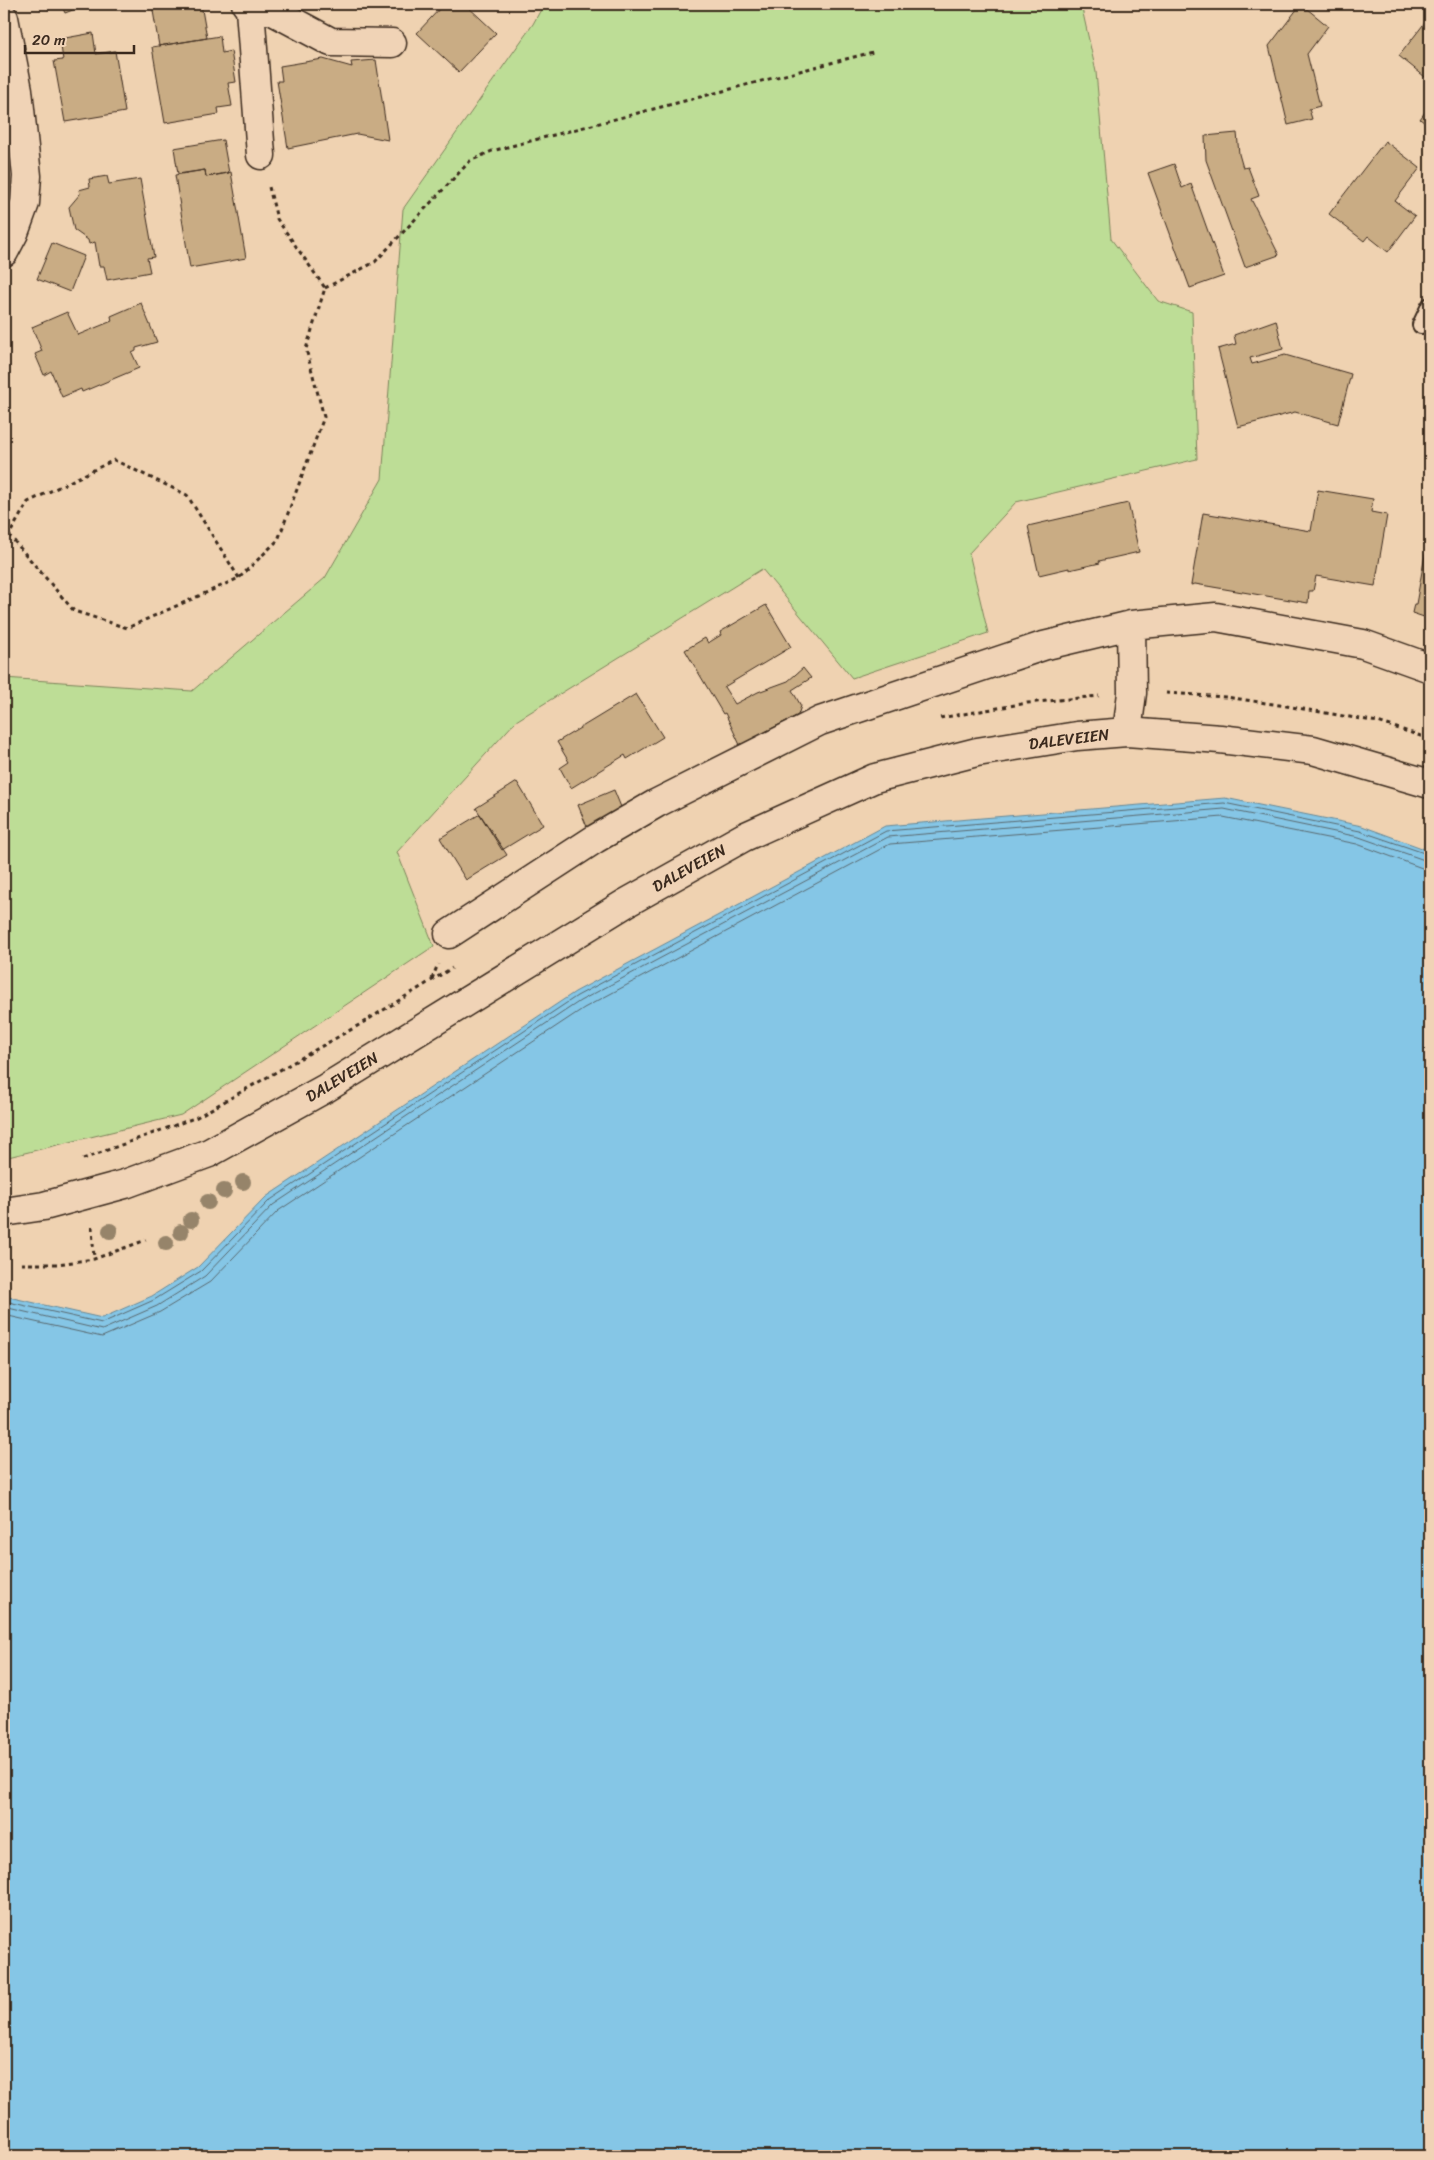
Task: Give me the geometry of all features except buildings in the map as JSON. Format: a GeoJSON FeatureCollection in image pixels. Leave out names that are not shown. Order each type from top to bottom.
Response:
{"type":"FeatureCollection","features":[{"type":"Feature","properties":{"kind":"street"},"geometry":{"type":"LineString","coordinates":[[261,155],[248,6],[271,10],[331,42],[392,43]]}},
{"type":"Feature","properties":{"kind":"street"},"geometry":{"type":"LineString","coordinates":[[4,18],[18,90],[27,176],[25,203],[14,233],[4,252]]}},
{"type":"Feature","properties":{"kind":"street"},"geometry":{"type":"LineString","coordinates":[[449,934],[595,838],[657,803],[820,721],[1043,646],[1131,625],[1216,617],[1363,644],[1430,668]]}},
{"type":"Feature","properties":{"kind":"street"},"geometry":{"type":"LineString","coordinates":[[1127,732],[1132,693],[1131,625]]}},
{"type":"Feature","properties":{"kind":"street","name":"DALEVEIEN"},"geometry":{"type":"LineString","coordinates":[[4,1212],[44,1206],[124,1184],[208,1153],[326,1088],[626,903],[744,837],[875,778],[977,752],[1077,736],[1127,732],[1220,739],[1313,750],[1430,784]]}},
{"type":"Feature","properties":{"kind":"lane"},"geometry":{"type":"LineString","coordinates":[[1421,324],[1430,306]]}},
{"type":"Feature","properties":{"kind":"path"},"geometry":{"type":"LineString","coordinates":[[239,578],[187,495],[114,460],[28,502],[9,535],[74,611],[127,628],[239,578],[278,540],[324,416],[306,349],[325,288],[375,262],[470,161],[485,154],[873,52]]}},
{"type":"Feature","properties":{"kind":"path"},"geometry":{"type":"LineString","coordinates":[[261,155],[277,219],[325,288]]}},
{"type":"Feature","properties":{"kind":"path"},"geometry":{"type":"LineString","coordinates":[[21,1264],[58,1264],[94,1259],[146,1240]]}},
{"type":"Feature","properties":{"kind":"green space"},"geometry":{"type":"Polygon","coordinates":[[[544,4],[1081,4],[1096,72],[1111,239],[1158,301],[1192,312],[1197,459],[1016,502],[969,553],[988,633],[852,678],[762,569],[516,721],[397,852],[434,946],[181,1115],[4,1158],[4,678],[192,691],[325,578],[382,479],[403,209],[533,24],[544,4]]]}},
{"type":"Feature","properties":{"kind":"water"},"geometry":{"type":"Polygon","coordinates":[[[1225,798],[1362,826],[1430,851],[1430,2156],[4,2156],[4,1296],[102,1318],[152,1296],[198,1267],[266,1197],[575,992],[885,826],[1225,798]]]}}]}
